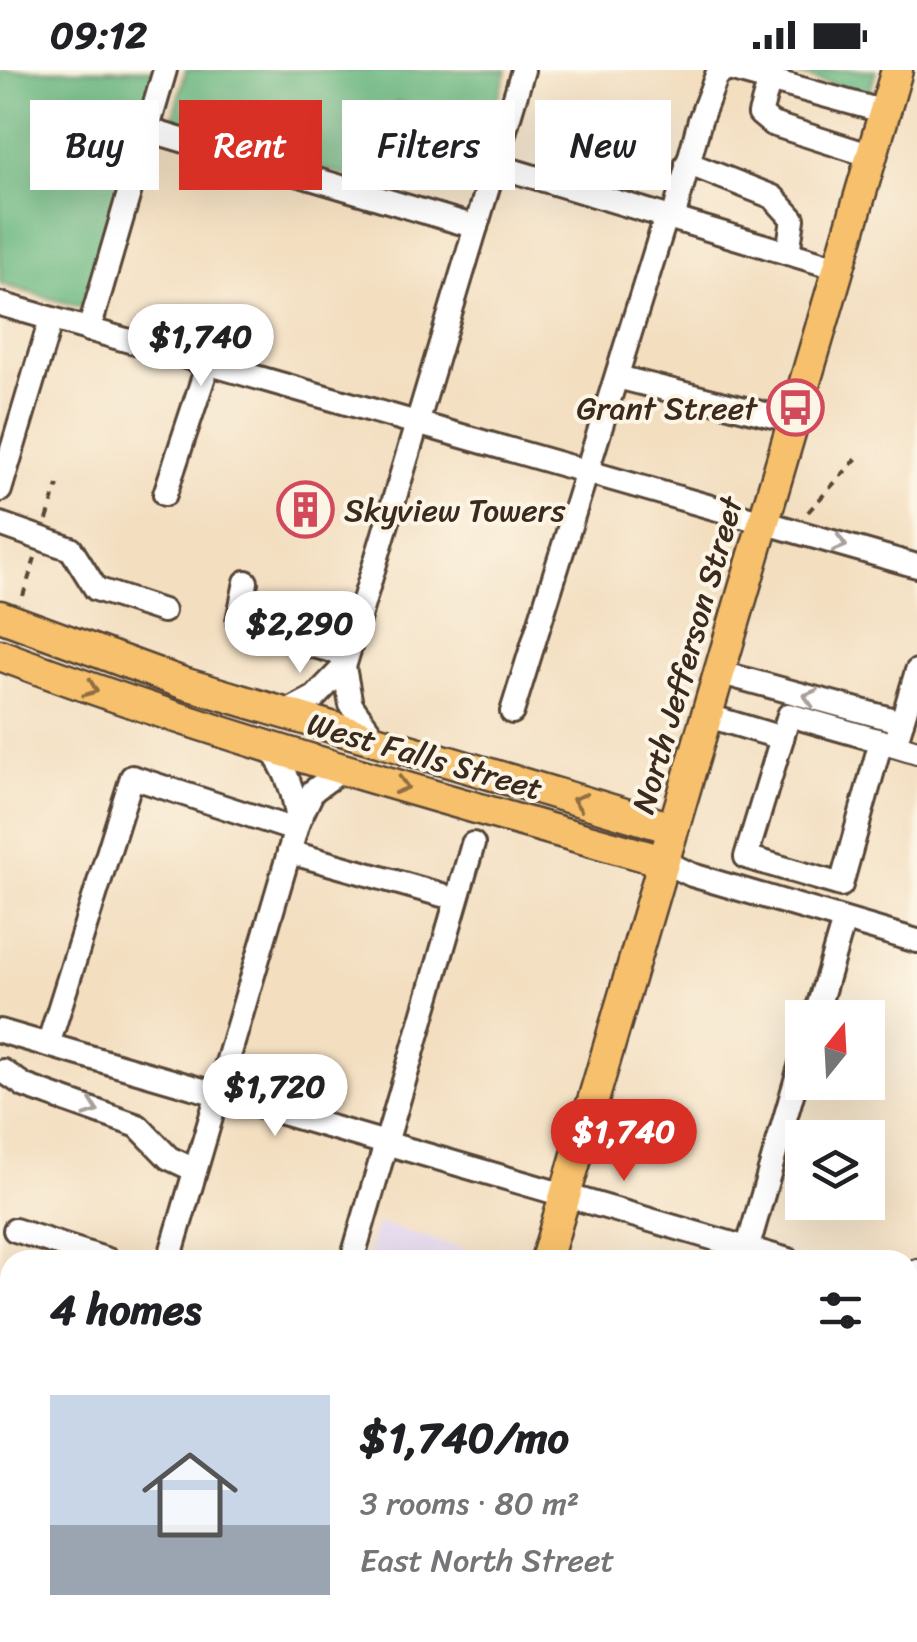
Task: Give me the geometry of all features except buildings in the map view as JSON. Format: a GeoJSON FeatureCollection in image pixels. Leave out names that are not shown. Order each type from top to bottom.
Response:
{"type":"FeatureCollection","features":[{"type":"Feature","properties":{"kind":"main road","name":"North Jefferson Street"},"geometry":{"type":"LineString","coordinates":[[549,1250],[897,70]]}},
{"type":"Feature","properties":{"kind":"main road","name":"West Falls Street"},"geometry":{"type":"LineString","coordinates":[[0,616],[139,669],[672,828]]}},
{"type":"Feature","properties":{"kind":"main road","name":"West Falls Street"},"geometry":{"type":"LineString","coordinates":[[0,655],[127,703],[268,747],[663,861]]}},
{"type":"Feature","properties":{"kind":"main road"},"geometry":{"type":"LineString","coordinates":[[0,681],[43,671]]}},
{"type":"Feature","properties":{"kind":"street"},"geometry":{"type":"LineString","coordinates":[[157,100],[166,70]]}},
{"type":"Feature","properties":{"kind":"street"},"geometry":{"type":"LineString","coordinates":[[514,100],[523,70]]}},
{"type":"Feature","properties":{"kind":"street"},"geometry":{"type":"LineString","coordinates":[[512,712],[616,377],[717,76],[730,70],[885,112]]}},
{"type":"Feature","properties":{"kind":"street"},"geometry":{"type":"LineString","coordinates":[[770,79],[760,114],[772,124],[872,156]]}},
{"type":"Feature","properties":{"kind":"street"},"geometry":{"type":"LineString","coordinates":[[159,133],[476,227]]}},
{"type":"Feature","properties":{"kind":"street"},"geometry":{"type":"LineString","coordinates":[[687,163],[774,197],[793,219],[788,254]]}},
{"type":"Feature","properties":{"kind":"street"},"geometry":{"type":"LineString","coordinates":[[515,172],[838,268]]}},
{"type":"Feature","properties":{"kind":"street"},"geometry":{"type":"LineString","coordinates":[[89,330],[130,190]]}},
{"type":"Feature","properties":{"kind":"street"},"geometry":{"type":"LineString","coordinates":[[283,714],[326,688],[345,661],[487,190]]}},
{"type":"Feature","properties":{"kind":"street"},"geometry":{"type":"LineString","coordinates":[[0,304],[917,566]]}},
{"type":"Feature","properties":{"kind":"street"},"geometry":{"type":"LineString","coordinates":[[0,490],[51,319]]}},
{"type":"Feature","properties":{"kind":"street"},"geometry":{"type":"LineString","coordinates":[[166,494],[208,364]]}},
{"type":"Feature","properties":{"kind":"street"},"geometry":{"type":"LineString","coordinates":[[616,377],[792,421]]}},
{"type":"Feature","properties":{"kind":"street"},"geometry":{"type":"LineString","coordinates":[[0,524],[71,548],[96,589],[163,611]]}},
{"type":"Feature","properties":{"kind":"street"},"geometry":{"type":"LineString","coordinates":[[246,582],[238,621],[258,632],[345,661]]}},
{"type":"Feature","properties":{"kind":"street"},"geometry":{"type":"LineString","coordinates":[[345,661],[350,704],[377,741]]}},
{"type":"Feature","properties":{"kind":"street"},"geometry":{"type":"LineString","coordinates":[[899,740],[789,715],[746,857],[841,885],[899,740],[917,671]]}},
{"type":"Feature","properties":{"kind":"street"},"geometry":{"type":"LineString","coordinates":[[718,672],[899,740]]}},
{"type":"Feature","properties":{"kind":"street"},"geometry":{"type":"LineString","coordinates":[[706,715],[782,738]]}},
{"type":"Feature","properties":{"kind":"street"},"geometry":{"type":"LineString","coordinates":[[268,747],[281,762],[292,786],[294,835]]}},
{"type":"Feature","properties":{"kind":"street"},"geometry":{"type":"LineString","coordinates":[[172,1250],[294,835],[313,791],[343,769]]}},
{"type":"Feature","properties":{"kind":"street"},"geometry":{"type":"LineString","coordinates":[[195,1170],[170,1158],[138,1126],[25,1086],[1,1072],[37,1042],[132,777],[294,835],[442,896]]}},
{"type":"Feature","properties":{"kind":"street"},"geometry":{"type":"LineString","coordinates":[[355,1250],[473,844]]}},
{"type":"Feature","properties":{"kind":"street"},"geometry":{"type":"LineString","coordinates":[[663,861],[692,875],[917,941]]}},
{"type":"Feature","properties":{"kind":"street"},"geometry":{"type":"LineString","coordinates":[[762,896],[782,868]]}},
{"type":"Feature","properties":{"kind":"street"},"geometry":{"type":"LineString","coordinates":[[819,878],[835,917],[819,1000]]}},
{"type":"Feature","properties":{"kind":"street"},"geometry":{"type":"LineString","coordinates":[[0,1031],[565,1195],[734,1250]]}},
{"type":"Feature","properties":{"kind":"street"},"geometry":{"type":"LineString","coordinates":[[747,1250],[790,1100]]}},
{"type":"Feature","properties":{"kind":"street"},"geometry":{"type":"LineString","coordinates":[[15,1230],[77,1250]]}},
{"type":"Feature","properties":{"kind":"path"},"geometry":{"type":"LineString","coordinates":[[808,512],[859,456]]}},
{"type":"Feature","properties":{"kind":"shaded area"},"geometry":{"type":"Polygon","coordinates":[[[377,1223],[467,1250],[369,1250],[377,1223]]]}},
{"type":"Feature","properties":{"kind":"green space"},"geometry":{"type":"Polygon","coordinates":[[[0,70],[165,70],[156,100],[30,100],[30,190],[130,190],[94,311],[0,284],[0,70]]]}},
{"type":"Feature","properties":{"kind":"green space"},"geometry":{"type":"Polygon","coordinates":[[[186,70],[507,70],[498,100],[342,100],[342,175],[322,169],[322,100],[179,100],[179,126],[171,124],[186,70]]]}},
{"type":"Feature","properties":{"kind":"green space"},"geometry":{"type":"Polygon","coordinates":[[[782,70],[876,70],[869,95],[782,70]]]}},
{"type":"Feature","properties":{"kind":"place","name":"Grant Street"},"geometry":{"type":"Point","coordinates":[796,408]}},
{"type":"Feature","properties":{"kind":"place","name":"Skyview Towers"},"geometry":{"type":"Point","coordinates":[305,510]}}]}
